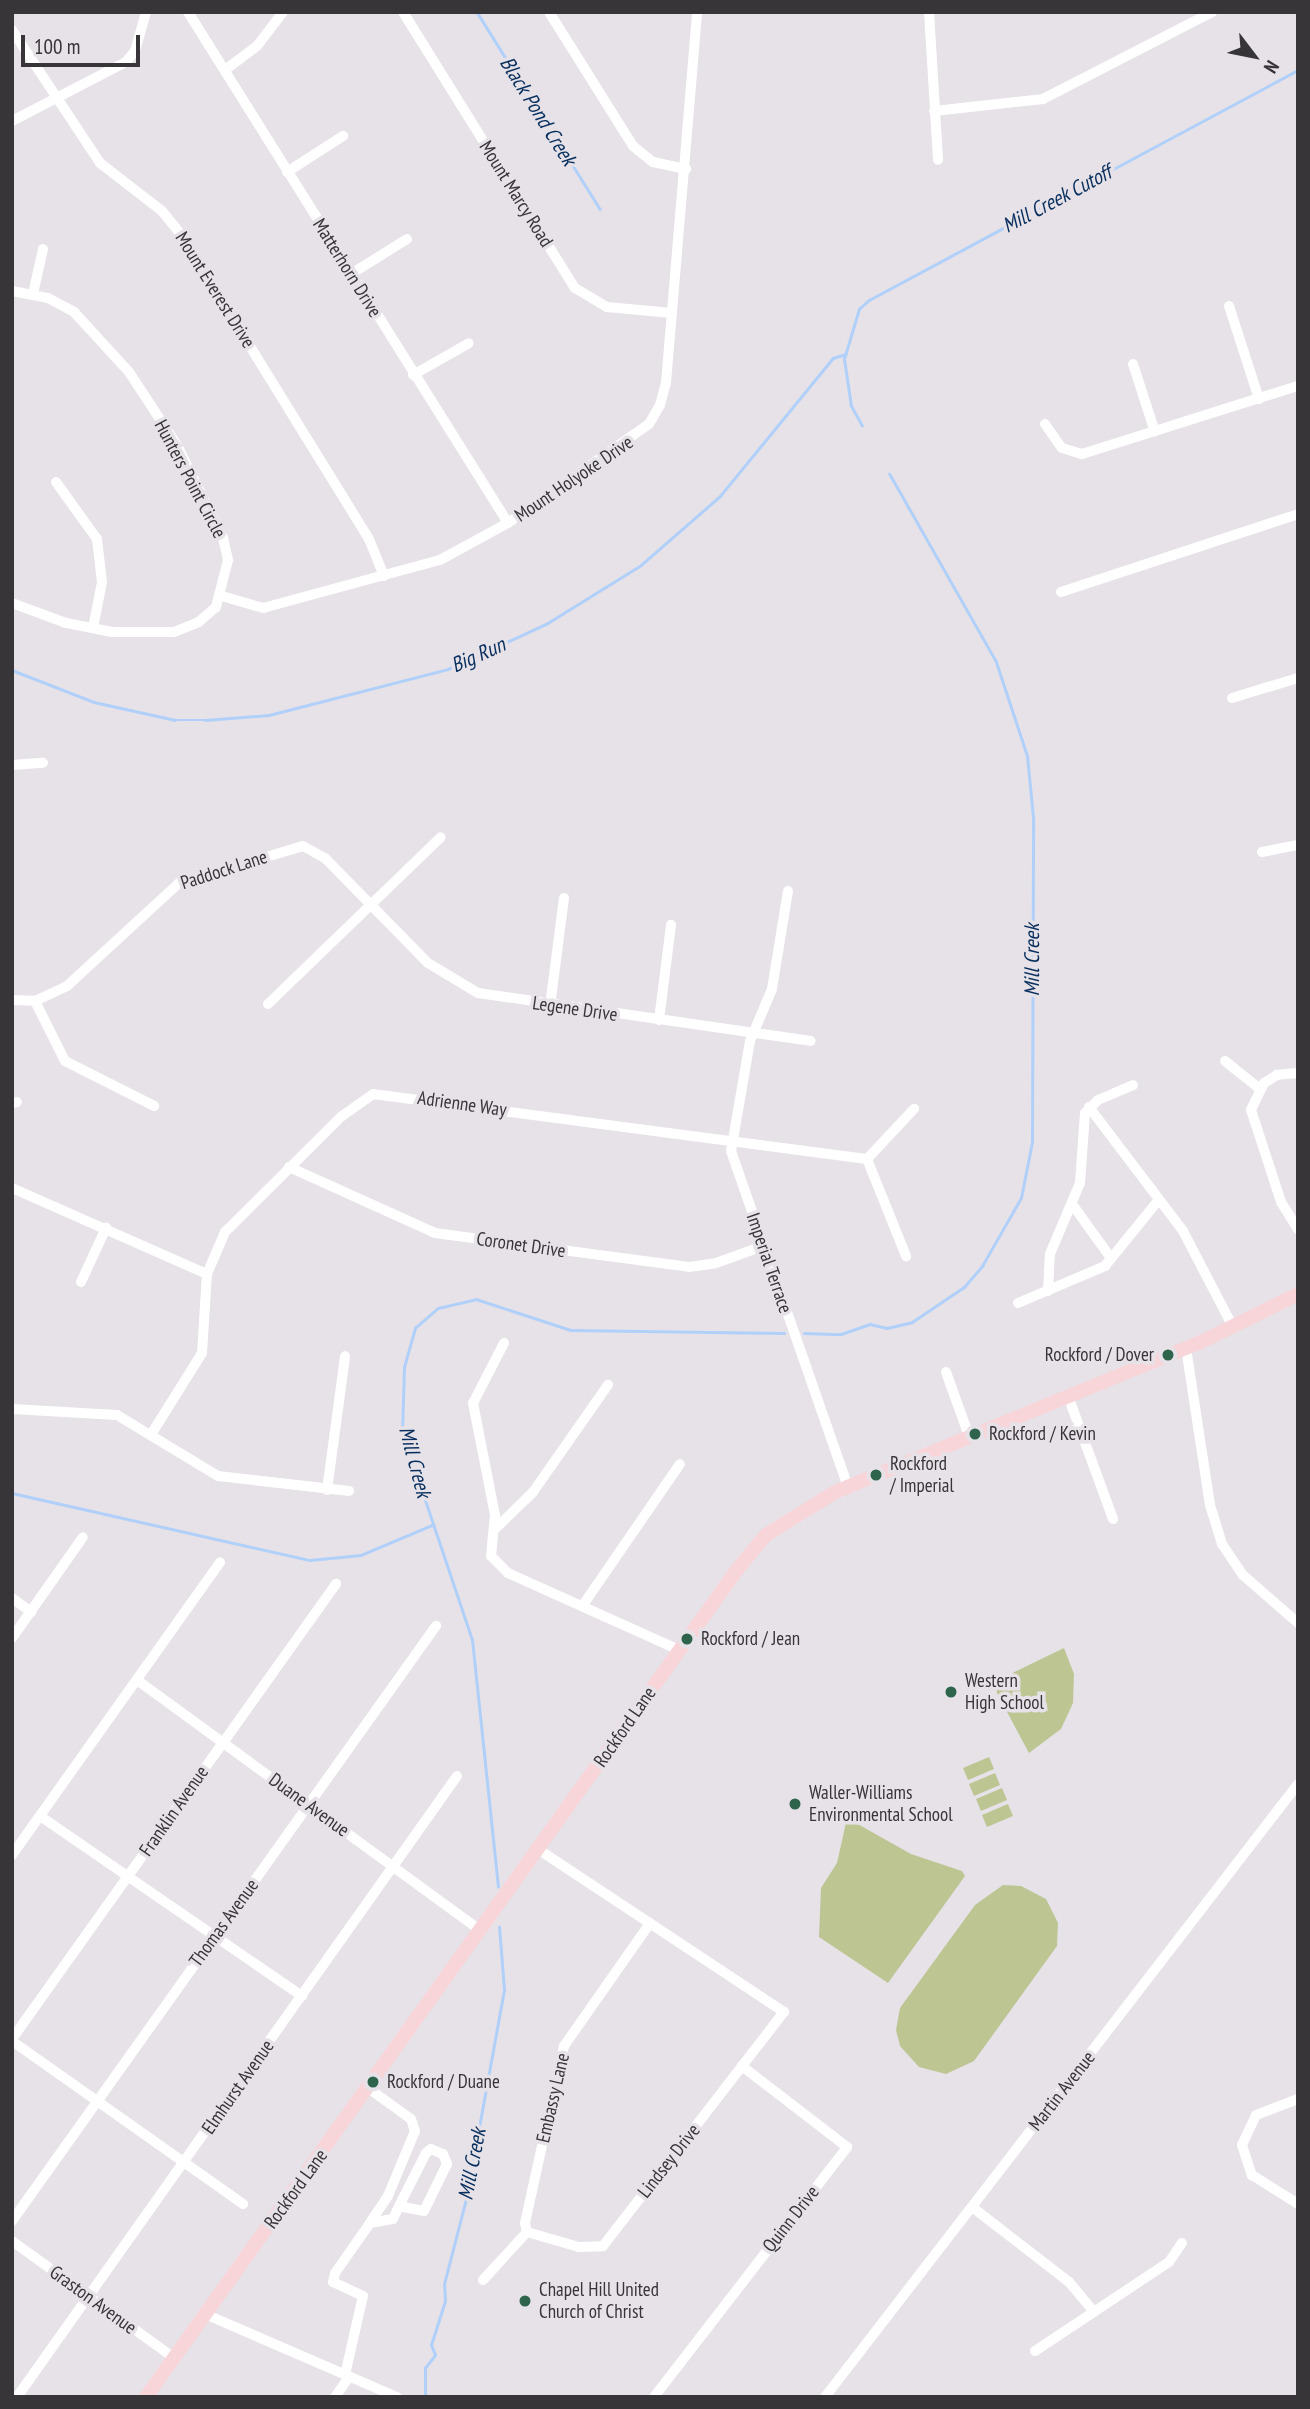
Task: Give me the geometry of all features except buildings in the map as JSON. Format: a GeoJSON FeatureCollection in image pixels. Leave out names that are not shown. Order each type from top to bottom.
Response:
{"type":"FeatureCollection","features":[{"type":"Feature","properties":{"kind":"main road","name":"Rockford Lane"},"geometry":{"type":"LineString","coordinates":[[146,2397],[680,1650],[766,1535],[807,1506],[848,1487],[1186,1348],[1298,1294]]}},
{"type":"Feature","properties":{"kind":"street"},"geometry":{"type":"LineString","coordinates":[[12,121],[126,62],[135,51],[146,12]]}},
{"type":"Feature","properties":{"kind":"street","name":"Matterhorn Drive"},"geometry":{"type":"LineString","coordinates":[[188,12],[508,523]]}},
{"type":"Feature","properties":{"kind":"street"},"geometry":{"type":"LineString","coordinates":[[225,70],[257,46],[283,12]]}},
{"type":"Feature","properties":{"kind":"street","name":"Mount Marcy Road"},"geometry":{"type":"LineString","coordinates":[[403,12],[575,288],[607,307],[672,313]]}},
{"type":"Feature","properties":{"kind":"street"},"geometry":{"type":"LineString","coordinates":[[549,12],[633,146],[653,162],[685,169]]}},
{"type":"Feature","properties":{"kind":"street","name":"Mount Holyoke Drive"},"geometry":{"type":"LineString","coordinates":[[222,596],[263,608],[440,559],[508,523],[649,424],[663,397],[697,12]]}},
{"type":"Feature","properties":{"kind":"street"},"geometry":{"type":"LineString","coordinates":[[929,12],[938,160]]}},
{"type":"Feature","properties":{"kind":"street"},"geometry":{"type":"LineString","coordinates":[[934,111],[1020,104],[1052,96],[1212,12]]}},
{"type":"Feature","properties":{"kind":"street","name":"Mount Everest Drive"},"geometry":{"type":"LineString","coordinates":[[12,30],[110,174],[162,211],[180,233],[369,539],[384,576]]}},
{"type":"Feature","properties":{"kind":"street"},"geometry":{"type":"LineString","coordinates":[[288,172],[343,136]]}},
{"type":"Feature","properties":{"kind":"street"},"geometry":{"type":"LineString","coordinates":[[351,274],[407,239]]}},
{"type":"Feature","properties":{"kind":"street"},"geometry":{"type":"LineString","coordinates":[[33,294],[43,249]]}},
{"type":"Feature","properties":{"kind":"street","name":"Hunters Point Circle"},"geometry":{"type":"LineString","coordinates":[[12,291],[33,294],[61,304],[92,328],[129,372],[177,445],[223,538],[228,560],[222,596]]}},
{"type":"Feature","properties":{"kind":"street"},"geometry":{"type":"LineString","coordinates":[[1229,306],[1259,399]]}},
{"type":"Feature","properties":{"kind":"street"},"geometry":{"type":"LineString","coordinates":[[413,375],[470,343]]}},
{"type":"Feature","properties":{"kind":"street"},"geometry":{"type":"LineString","coordinates":[[1133,365],[1155,432]]}},
{"type":"Feature","properties":{"kind":"street"},"geometry":{"type":"LineString","coordinates":[[1045,424],[1062,449],[1076,454],[1155,432],[1298,386]]}},
{"type":"Feature","properties":{"kind":"street"},"geometry":{"type":"LineString","coordinates":[[56,482],[97,539],[102,582],[93,628]]}},
{"type":"Feature","properties":{"kind":"street"},"geometry":{"type":"LineString","coordinates":[[1060,592],[1298,514]]}},
{"type":"Feature","properties":{"kind":"street"},"geometry":{"type":"LineString","coordinates":[[12,603],[93,628],[174,632],[208,616],[222,596]]}},
{"type":"Feature","properties":{"kind":"street"},"geometry":{"type":"LineString","coordinates":[[1232,698],[1298,678]]}},
{"type":"Feature","properties":{"kind":"street"},"geometry":{"type":"LineString","coordinates":[[12,765],[43,763]]}},
{"type":"Feature","properties":{"kind":"street"},"geometry":{"type":"LineString","coordinates":[[268,1004],[441,837]]}},
{"type":"Feature","properties":{"kind":"street"},"geometry":{"type":"LineString","coordinates":[[1262,852],[1298,845]]}},
{"type":"Feature","properties":{"kind":"street","name":"Paddock Lane"},"geometry":{"type":"LineString","coordinates":[[12,1000],[35,1001],[67,986],[169,889],[198,875],[310,847],[371,905]]}},
{"type":"Feature","properties":{"kind":"street","name":"Imperial Terrace"},"geometry":{"type":"LineString","coordinates":[[788,891],[772,989],[754,1034],[732,1142],[733,1160],[848,1487]]}},
{"type":"Feature","properties":{"kind":"street"},"geometry":{"type":"LineString","coordinates":[[550,1006],[564,898]]}},
{"type":"Feature","properties":{"kind":"street","name":"Legene Drive"},"geometry":{"type":"LineString","coordinates":[[371,905],[419,954],[460,984],[495,998],[811,1041]]}},
{"type":"Feature","properties":{"kind":"street"},"geometry":{"type":"LineString","coordinates":[[659,1020],[671,925]]}},
{"type":"Feature","properties":{"kind":"street"},"geometry":{"type":"LineString","coordinates":[[35,1001],[65,1061],[155,1106]]}},
{"type":"Feature","properties":{"kind":"street"},"geometry":{"type":"LineString","coordinates":[[1225,1061],[1260,1089]]}},
{"type":"Feature","properties":{"kind":"street"},"geometry":{"type":"LineString","coordinates":[[1298,1073],[1277,1075],[1260,1089],[1252,1104],[1254,1128],[1281,1202],[1298,1229]]}},
{"type":"Feature","properties":{"kind":"street"},"geometry":{"type":"LineString","coordinates":[[1048,1291],[1050,1254],[1072,1204],[1082,1170],[1083,1122],[1089,1107],[1133,1085]]}},
{"type":"Feature","properties":{"kind":"street","name":"Adrienne Way"},"geometry":{"type":"LineString","coordinates":[[152,1433],[199,1362],[207,1274],[225,1232],[354,1105],[379,1093],[867,1158]]}},
{"type":"Feature","properties":{"kind":"street"},"geometry":{"type":"LineString","coordinates":[[1089,1107],[1157,1202],[1183,1231],[1233,1327]]}},
{"type":"Feature","properties":{"kind":"street"},"geometry":{"type":"LineString","coordinates":[[906,1256],[867,1158],[914,1109]]}},
{"type":"Feature","properties":{"kind":"street","name":"Coronet Drive"},"geometry":{"type":"LineString","coordinates":[[289,1167],[435,1233],[689,1267],[707,1266],[762,1246]]}},
{"type":"Feature","properties":{"kind":"street"},"geometry":{"type":"LineString","coordinates":[[12,1188],[207,1274]]}},
{"type":"Feature","properties":{"kind":"street"},"geometry":{"type":"LineString","coordinates":[[1018,1303],[1102,1268],[1157,1202]]}},
{"type":"Feature","properties":{"kind":"street"},"geometry":{"type":"LineString","coordinates":[[1072,1204],[1111,1258]]}},
{"type":"Feature","properties":{"kind":"street"},"geometry":{"type":"LineString","coordinates":[[81,1282],[106,1228]]}},
{"type":"Feature","properties":{"kind":"street"},"geometry":{"type":"LineString","coordinates":[[504,1343],[473,1403],[495,1529],[490,1552],[495,1563],[680,1650]]}},
{"type":"Feature","properties":{"kind":"street"},"geometry":{"type":"LineString","coordinates":[[1186,1348],[1210,1506],[1222,1544],[1242,1575],[1298,1623]]}},
{"type":"Feature","properties":{"kind":"street"},"geometry":{"type":"LineString","coordinates":[[327,1490],[345,1356]]}},
{"type":"Feature","properties":{"kind":"street"},"geometry":{"type":"LineString","coordinates":[[946,1372],[969,1436]]}},
{"type":"Feature","properties":{"kind":"street"},"geometry":{"type":"LineString","coordinates":[[495,1529],[533,1492],[607,1385]]}},
{"type":"Feature","properties":{"kind":"street"},"geometry":{"type":"LineString","coordinates":[[1068,1396],[1113,1519]]}},
{"type":"Feature","properties":{"kind":"street"},"geometry":{"type":"LineString","coordinates":[[12,1409],[117,1415],[152,1433],[218,1476],[349,1491]]}},
{"type":"Feature","properties":{"kind":"street"},"geometry":{"type":"LineString","coordinates":[[583,1605],[680,1464]]}},
{"type":"Feature","properties":{"kind":"street"},"geometry":{"type":"LineString","coordinates":[[12,1638],[83,1537]]}},
{"type":"Feature","properties":{"kind":"street"},"geometry":{"type":"LineString","coordinates":[[12,1855],[220,1562]]}},
{"type":"Feature","properties":{"kind":"street","name":"Franklin Avenue"},"geometry":{"type":"LineString","coordinates":[[12,2040],[336,1584]]}},
{"type":"Feature","properties":{"kind":"street"},"geometry":{"type":"LineString","coordinates":[[12,1598],[31,1612]]}},
{"type":"Feature","properties":{"kind":"street","name":"Thomas Avenue"},"geometry":{"type":"LineString","coordinates":[[12,2221],[436,1626]]}},
{"type":"Feature","properties":{"kind":"street","name":"Duane Avenue"},"geometry":{"type":"LineString","coordinates":[[136,1680],[481,1931]]}},
{"type":"Feature","properties":{"kind":"street","name":"Elmhurst Avenue"},"geometry":{"type":"LineString","coordinates":[[18,2397],[457,1776]]}},
{"type":"Feature","properties":{"kind":"street","name":"Martin Avenue"},"geometry":{"type":"LineString","coordinates":[[825,2397],[1298,1784]]}},
{"type":"Feature","properties":{"kind":"street"},"geometry":{"type":"LineString","coordinates":[[40,1816],[302,1996]]}},
{"type":"Feature","properties":{"kind":"street"},"geometry":{"type":"LineString","coordinates":[[539,1850],[650,1923]]}},
{"type":"Feature","properties":{"kind":"street","name":"Lindsey Drive"},"geometry":{"type":"LineString","coordinates":[[527,2232],[587,2249],[603,2246],[784,2012],[650,1923]]}},
{"type":"Feature","properties":{"kind":"street","name":"Embassy Lane"},"geometry":{"type":"LineString","coordinates":[[527,2232],[525,2223],[565,2046],[650,1923]]}},
{"type":"Feature","properties":{"kind":"street"},"geometry":{"type":"LineString","coordinates":[[12,2040],[243,2204]]}},
{"type":"Feature","properties":{"kind":"street","name":"Quinn Drive"},"geometry":{"type":"LineString","coordinates":[[654,2397],[847,2147],[742,2066]]}},
{"type":"Feature","properties":{"kind":"street"},"geometry":{"type":"LineString","coordinates":[[335,2397],[347,2376],[363,2296],[333,2282],[388,2196],[415,2132],[411,2119],[368,2088]]}},
{"type":"Feature","properties":{"kind":"street"},"geometry":{"type":"LineString","coordinates":[[1298,2099],[1256,2115],[1242,2145],[1252,2175],[1298,2204]]}},
{"type":"Feature","properties":{"kind":"street"},"geometry":{"type":"LineString","coordinates":[[370,2223],[393,2218],[426,2153],[431,2150],[443,2154],[447,2164],[424,2211],[400,2206]]}},
{"type":"Feature","properties":{"kind":"street"},"geometry":{"type":"LineString","coordinates":[[972,2207],[1069,2283],[1094,2312]]}},
{"type":"Feature","properties":{"kind":"street"},"geometry":{"type":"LineString","coordinates":[[483,2280],[527,2232]]}},
{"type":"Feature","properties":{"kind":"street","name":"Graston Avenue"},"geometry":{"type":"LineString","coordinates":[[12,2241],[174,2358]]}},
{"type":"Feature","properties":{"kind":"street"},"geometry":{"type":"LineString","coordinates":[[1035,2351],[1169,2262],[1182,2244]]}},
{"type":"Feature","properties":{"kind":"street"},"geometry":{"type":"LineString","coordinates":[[205,2314],[397,2397]]}},
{"type":"Feature","properties":{"kind":"green space"},"geometry":{"type":"Polygon","coordinates":[[[1064,1648],[1074,1674],[1073,1703],[1061,1729],[1029,1753],[997,1693],[996,1681],[1064,1648]]]}},
{"type":"Feature","properties":{"kind":"green space"},"geometry":{"type":"Polygon","coordinates":[[[989,1757],[994,1769],[968,1780],[963,1768],[989,1757]]]}},
{"type":"Feature","properties":{"kind":"green space"},"geometry":{"type":"Polygon","coordinates":[[[995,1773],[1000,1785],[974,1796],[969,1784],[995,1773]]]}},
{"type":"Feature","properties":{"kind":"green space"},"geometry":{"type":"Polygon","coordinates":[[[1002,1788],[1007,1800],[981,1811],[976,1799],[1002,1788]]]}},
{"type":"Feature","properties":{"kind":"green space"},"geometry":{"type":"Polygon","coordinates":[[[1008,1804],[1013,1816],[987,1827],[982,1815],[1008,1804]]]}},
{"type":"Feature","properties":{"kind":"green space"},"geometry":{"type":"Polygon","coordinates":[[[847,1818],[911,1854],[962,1871],[965,1876],[888,1983],[819,1937],[821,1888],[837,1863],[847,1818]]]}},
{"type":"Feature","properties":{"kind":"green space"},"geometry":{"type":"Polygon","coordinates":[[[1003,1885],[1021,1886],[1046,1899],[1058,1923],[1057,1946],[974,2061],[946,2074],[919,2067],[900,2046],[896,2030],[900,2008],[975,1905],[1003,1885]]]}},
{"type":"Feature","properties":{"kind":"waterway","name":"Black Pond Creek"},"geometry":{"type":"LineString","coordinates":[[477,12],[600,209]]}},
{"type":"Feature","properties":{"kind":"waterway","name":"Mill Creek Cutoff"},"geometry":{"type":"LineString","coordinates":[[862,426],[851,406],[844,359],[859,309],[869,300],[1298,70]]}},
{"type":"Feature","properties":{"kind":"waterway","name":"Big Run"},"geometry":{"type":"LineString","coordinates":[[12,670],[94,702],[175,720],[205,720],[269,715],[448,669],[546,624],[641,565],[720,496],[833,358],[845,354]]}},
{"type":"Feature","properties":{"kind":"waterway","name":"Mill Creek"},"geometry":{"type":"LineString","coordinates":[[804,1333],[841,1334],[870,1324],[887,1328],[912,1322],[964,1287],[982,1266],[1021,1198],[1032,1142],[1033,818],[1027,756],[996,662],[889,474]]}},
{"type":"Feature","properties":{"kind":"waterway","name":"Mill Creek"},"geometry":{"type":"LineString","coordinates":[[498,1887],[472,1640],[402,1432],[404,1367],[415,1328],[438,1308],[476,1299],[571,1330],[784,1333]]}},
{"type":"Feature","properties":{"kind":"waterway"},"geometry":{"type":"LineString","coordinates":[[12,1493],[310,1560],[361,1555],[432,1525]]}},
{"type":"Feature","properties":{"kind":"waterway","name":"Mill Creek"},"geometry":{"type":"LineString","coordinates":[[425,2395],[425,2368],[435,2355],[431,2345],[445,2301],[444,2284],[466,2199],[504,1990],[499,1927]]}},
{"type":"Feature","properties":{"kind":"place","name":"Rockford / Dover"},"geometry":{"type":"Point","coordinates":[1168,1355]}},
{"type":"Feature","properties":{"kind":"place","name":"Rockford / Kevin"},"geometry":{"type":"Point","coordinates":[975,1434]}},
{"type":"Feature","properties":{"kind":"place","name":"Rockford / Imperial"},"geometry":{"type":"Point","coordinates":[876,1475]}},
{"type":"Feature","properties":{"kind":"place","name":"Rockford / Jean"},"geometry":{"type":"Point","coordinates":[687,1639]}},
{"type":"Feature","properties":{"kind":"place","name":"Western High School"},"geometry":{"type":"Point","coordinates":[951,1692]}},
{"type":"Feature","properties":{"kind":"place","name":"Waller-Williams Environmental School"},"geometry":{"type":"Point","coordinates":[795,1804]}},
{"type":"Feature","properties":{"kind":"place","name":"Rockford / Duane"},"geometry":{"type":"Point","coordinates":[373,2082]}},
{"type":"Feature","properties":{"kind":"place","name":"Chapel Hill United Church of Christ"},"geometry":{"type":"Point","coordinates":[525,2301]}}]}
